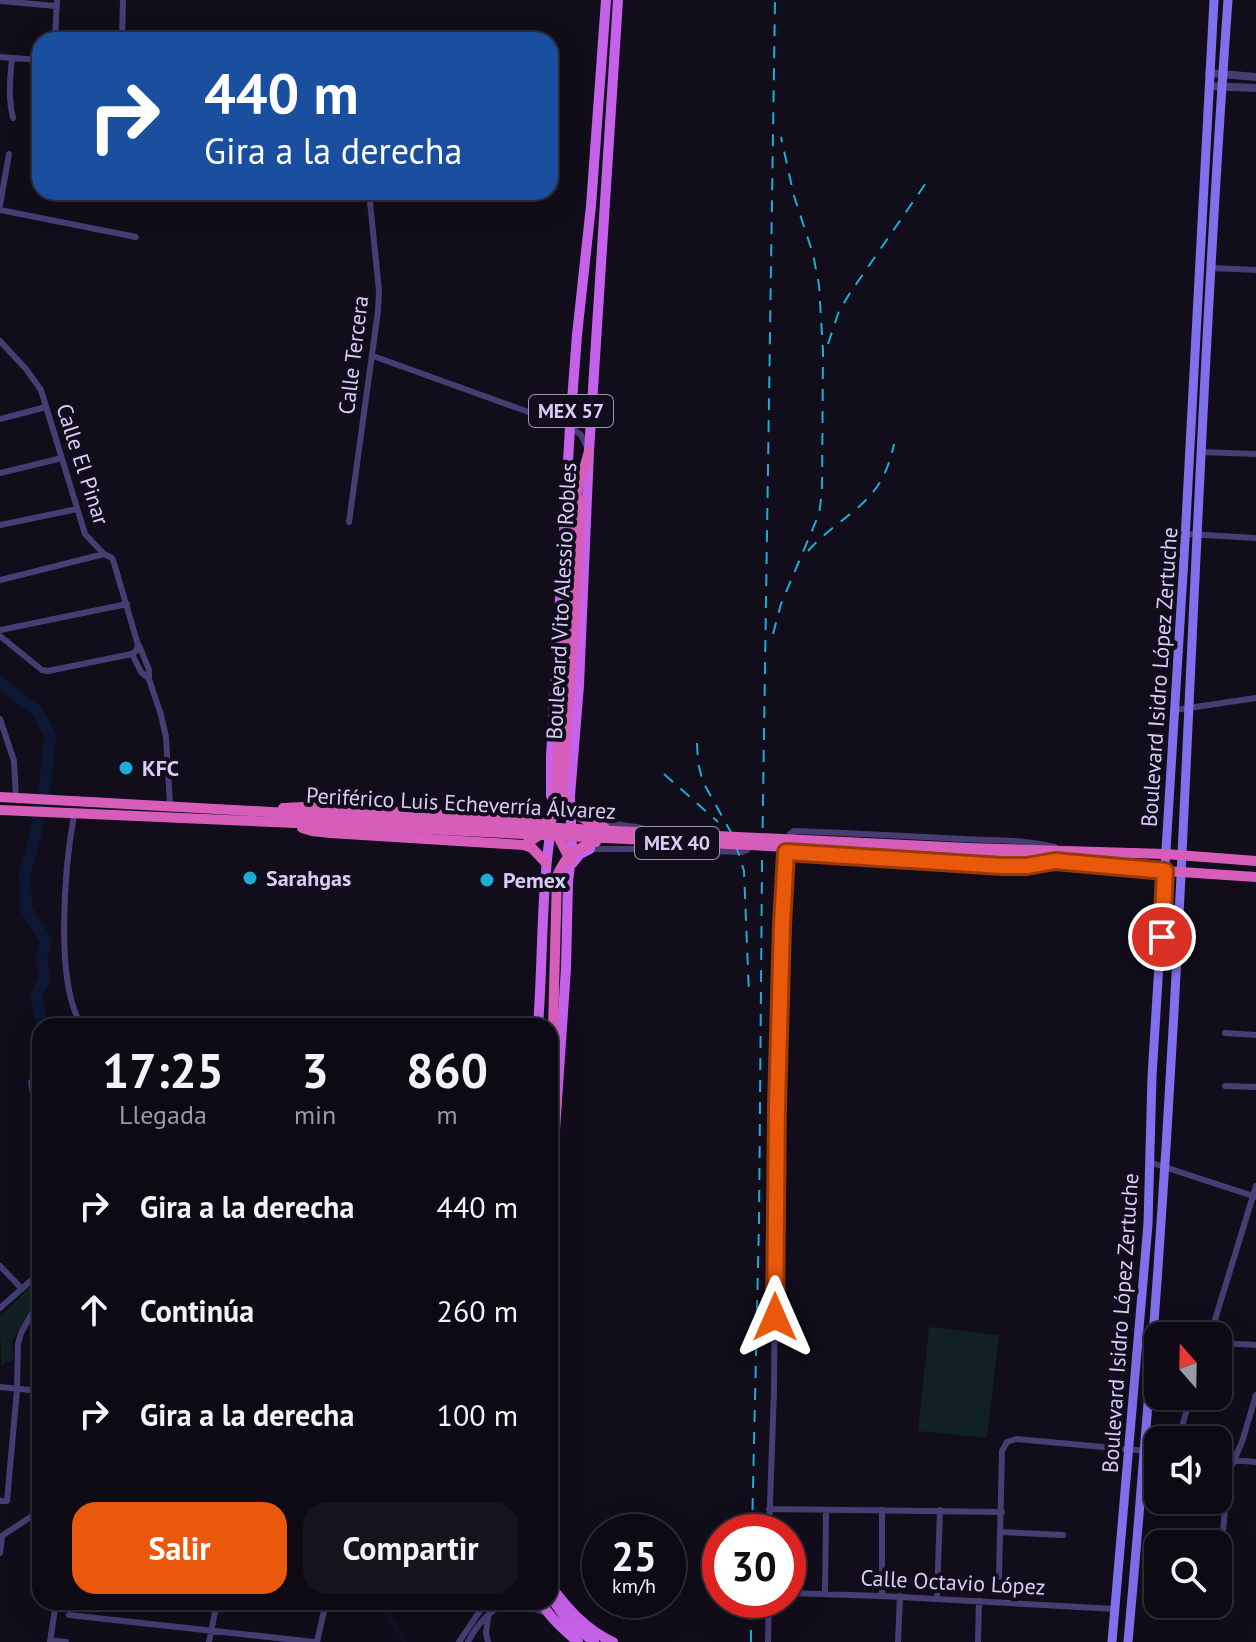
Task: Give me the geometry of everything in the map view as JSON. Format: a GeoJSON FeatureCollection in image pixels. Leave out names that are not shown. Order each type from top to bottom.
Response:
{"type":"FeatureCollection","features":[{"type":"Feature","properties":{"kind":"highway"},"geometry":{"type":"LineString","coordinates":[[524,845],[546,831],[555,805],[573,518],[578,485],[589,451]]}},
{"type":"Feature","properties":{"kind":"highway"},"geometry":{"type":"LineString","coordinates":[[582,473],[562,790],[564,799],[576,814],[614,836]]}},
{"type":"Feature","properties":{"kind":"highway","name":"Periférico Luis Echeverría Álvarez"},"geometry":{"type":"LineString","coordinates":[[0,797],[170,805],[342,821],[614,836],[1014,853],[1062,850],[1165,854],[1256,861]]}},
{"type":"Feature","properties":{"kind":"highway"},"geometry":{"type":"LineString","coordinates":[[269,812],[286,807],[303,807],[551,823]]}},
{"type":"Feature","properties":{"kind":"highway","name":"Periférico Luis Echeverría Álvarez"},"geometry":{"type":"LineString","coordinates":[[0,810],[293,823],[342,821]]}},
{"type":"Feature","properties":{"kind":"highway"},"geometry":{"type":"LineString","coordinates":[[520,819],[528,828],[524,845]]}},
{"type":"Feature","properties":{"kind":"highway"},"geometry":{"type":"LineString","coordinates":[[293,823],[312,831],[330,833],[524,845],[532,848],[546,863]]}},
{"type":"Feature","properties":{"kind":"highway"},"geometry":{"type":"LineString","coordinates":[[551,823],[570,866]]}},
{"type":"Feature","properties":{"kind":"highway"},"geometry":{"type":"LineString","coordinates":[[553,1018],[557,876],[571,853],[614,836]]}},
{"type":"Feature","properties":{"kind":"highway","name":"Periférico Luis Echeverría Álvarez"},"geometry":{"type":"LineString","coordinates":[[1014,853],[1055,861],[1256,877]]}},
{"type":"Feature","properties":{"kind":"main road","name":"Boulevard Vito Alessio Robles"},"geometry":{"type":"LineString","coordinates":[[539,1018],[570,427],[606,0]]}},
{"type":"Feature","properties":{"kind":"main road","name":"Boulevard Vito Alessio Robles"},"geometry":{"type":"LineString","coordinates":[[558,1089],[589,451],[618,0]]}},
{"type":"Feature","properties":{"kind":"main road","name":"Boulevard Isidro López Zertuche"},"geometry":{"type":"LineString","coordinates":[[1157,1322],[1182,872],[1189,709],[1191,534],[1214,0]]}},
{"type":"Feature","properties":{"kind":"main road","name":"Boulevard Isidro López Zertuche"},"geometry":{"type":"LineString","coordinates":[[1112,1642],[1148,1224],[1152,1077],[1165,854],[1175,710],[1201,452],[1198,399],[1212,268],[1228,0]]}},
{"type":"Feature","properties":{"kind":"main road"},"geometry":{"type":"LineString","coordinates":[[599,106],[612,107]]}},
{"type":"Feature","properties":{"kind":"main road"},"geometry":{"type":"LineString","coordinates":[[551,823],[572,848]]}},
{"type":"Feature","properties":{"kind":"main road"},"geometry":{"type":"LineString","coordinates":[[570,866],[590,849]]}},
{"type":"Feature","properties":{"kind":"main road"},"geometry":{"type":"LineString","coordinates":[[545,882],[561,878],[568,882]]}},
{"type":"Feature","properties":{"kind":"main road","name":"Boulevard Isidro López Zertuche"},"geometry":{"type":"LineString","coordinates":[[1128,1642],[1144,1461]]}},
{"type":"Feature","properties":{"kind":"main road"},"geometry":{"type":"LineString","coordinates":[[558,1595],[579,1620],[613,1642]]}},
{"type":"Feature","properties":{"kind":"main road"},"geometry":{"type":"LineString","coordinates":[[558,1607],[567,1620],[594,1642]]}},
{"type":"Feature","properties":{"kind":"main road"},"geometry":{"type":"LineString","coordinates":[[545,1610],[558,1633],[567,1642]]}},
{"type":"Feature","properties":{"kind":"main road"},"geometry":{"type":"LineString","coordinates":[[547,1613],[578,1642]]}},
{"type":"Feature","properties":{"kind":"street"},"geometry":{"type":"LineString","coordinates":[[122,32],[123,0]]}},
{"type":"Feature","properties":{"kind":"street"},"geometry":{"type":"LineString","coordinates":[[0,1],[56,3],[55,32]]}},
{"type":"Feature","properties":{"kind":"street"},"geometry":{"type":"LineString","coordinates":[[0,57],[32,59]]}},
{"type":"Feature","properties":{"kind":"street"},"geometry":{"type":"LineString","coordinates":[[12,58],[9,103],[13,118]]}},
{"type":"Feature","properties":{"kind":"street"},"geometry":{"type":"LineString","coordinates":[[1209,73],[1256,77]]}},
{"type":"Feature","properties":{"kind":"street"},"geometry":{"type":"LineString","coordinates":[[1209,86],[1256,88]]}},
{"type":"Feature","properties":{"kind":"street"},"geometry":{"type":"LineString","coordinates":[[9,154],[0,208],[136,237]]}},
{"type":"Feature","properties":{"kind":"street","name":"Calle Tercera"},"geometry":{"type":"LineString","coordinates":[[349,522],[373,356],[379,291],[370,200]]}},
{"type":"Feature","properties":{"kind":"street"},"geometry":{"type":"LineString","coordinates":[[1212,268],[1256,270]]}},
{"type":"Feature","properties":{"kind":"street","name":"Calle El Pinar"},"geometry":{"type":"LineString","coordinates":[[0,341],[36,381],[85,534],[112,558],[161,715],[166,737],[170,805]]}},
{"type":"Feature","properties":{"kind":"street"},"geometry":{"type":"LineString","coordinates":[[373,356],[570,427],[581,435],[589,451]]}},
{"type":"Feature","properties":{"kind":"street"},"geometry":{"type":"LineString","coordinates":[[0,419],[46,407]]}},
{"type":"Feature","properties":{"kind":"street"},"geometry":{"type":"LineString","coordinates":[[1201,452],[1256,454]]}},
{"type":"Feature","properties":{"kind":"street"},"geometry":{"type":"LineString","coordinates":[[0,473],[62,458]]}},
{"type":"Feature","properties":{"kind":"street"},"geometry":{"type":"LineString","coordinates":[[0,525],[77,509]]}},
{"type":"Feature","properties":{"kind":"street"},"geometry":{"type":"LineString","coordinates":[[1191,534],[1256,538]]}},
{"type":"Feature","properties":{"kind":"street"},"geometry":{"type":"LineString","coordinates":[[0,580],[104,554]]}},
{"type":"Feature","properties":{"kind":"street"},"geometry":{"type":"LineString","coordinates":[[0,633],[127,604]]}},
{"type":"Feature","properties":{"kind":"street"},"geometry":{"type":"LineString","coordinates":[[0,633],[42,670],[57,670],[132,654],[138,645]]}},
{"type":"Feature","properties":{"kind":"street","name":"Calle El Pinar"},"geometry":{"type":"LineString","coordinates":[[132,654],[141,672],[149,679]]}},
{"type":"Feature","properties":{"kind":"street"},"geometry":{"type":"LineString","coordinates":[[1175,710],[1256,698]]}},
{"type":"Feature","properties":{"kind":"street"},"geometry":{"type":"LineString","coordinates":[[0,719],[22,798]]}},
{"type":"Feature","properties":{"kind":"street"},"geometry":{"type":"LineString","coordinates":[[570,796],[579,813],[590,819],[583,826],[581,837],[590,849]]}},
{"type":"Feature","properties":{"kind":"street"},"geometry":{"type":"LineString","coordinates":[[74,815],[66,874],[64,941],[71,1001],[78,1018]]}},
{"type":"Feature","properties":{"kind":"street","name":"Periférico Luis Echeverría Álvarez"},"geometry":{"type":"LineString","coordinates":[[572,848],[742,852],[747,850],[750,843],[750,837],[743,833],[640,828],[590,819]]}},
{"type":"Feature","properties":{"kind":"street"},"geometry":{"type":"LineString","coordinates":[[769,1514],[782,925],[790,853],[787,837],[794,831],[1012,841],[1043,844],[1062,850]]}},
{"type":"Feature","properties":{"kind":"street"},"geometry":{"type":"LineString","coordinates":[[790,853],[1002,866],[1055,861]]}},
{"type":"Feature","properties":{"kind":"street"},"geometry":{"type":"LineString","coordinates":[[1225,1033],[1256,1035]]}},
{"type":"Feature","properties":{"kind":"street"},"geometry":{"type":"LineString","coordinates":[[31,1082],[32,1088]]}},
{"type":"Feature","properties":{"kind":"street"},"geometry":{"type":"LineString","coordinates":[[1225,1086],[1256,1087]]}},
{"type":"Feature","properties":{"kind":"street"},"geometry":{"type":"LineString","coordinates":[[1149,1162],[1255,1196]]}},
{"type":"Feature","properties":{"kind":"street"},"geometry":{"type":"LineString","coordinates":[[1214,1322],[1256,1186]]}},
{"type":"Feature","properties":{"kind":"street"},"geometry":{"type":"LineString","coordinates":[[0,1266],[22,1289]]}},
{"type":"Feature","properties":{"kind":"street"},"geometry":{"type":"LineString","coordinates":[[0,1308],[32,1280]]}},
{"type":"Feature","properties":{"kind":"street"},"geometry":{"type":"LineString","coordinates":[[3,1501],[17,1390],[18,1344],[32,1313]]}},
{"type":"Feature","properties":{"kind":"street"},"geometry":{"type":"LineString","coordinates":[[1138,1335],[1144,1336]]}},
{"type":"Feature","properties":{"kind":"street"},"geometry":{"type":"LineString","coordinates":[[1232,1344],[1256,1345]]}},
{"type":"Feature","properties":{"kind":"street"},"geometry":{"type":"LineString","coordinates":[[0,1387],[32,1391]]}},
{"type":"Feature","properties":{"kind":"street"},"geometry":{"type":"LineString","coordinates":[[1223,1530],[1228,1474],[1242,1442],[1256,1395]]}},
{"type":"Feature","properties":{"kind":"street"},"geometry":{"type":"LineString","coordinates":[[999,1577],[1002,1451],[1007,1442],[1016,1439],[1144,1450]]}},
{"type":"Feature","properties":{"kind":"street"},"geometry":{"type":"LineString","coordinates":[[1233,1460],[1256,1462]]}},
{"type":"Feature","properties":{"kind":"street"},"geometry":{"type":"LineString","coordinates":[[769,1509],[1002,1512]]}},
{"type":"Feature","properties":{"kind":"street"},"geometry":{"type":"LineString","coordinates":[[825,1594],[826,1510]]}},
{"type":"Feature","properties":{"kind":"street"},"geometry":{"type":"LineString","coordinates":[[882,1510],[882,1596]]}},
{"type":"Feature","properties":{"kind":"street"},"geometry":{"type":"LineString","coordinates":[[937,1598],[940,1510]]}},
{"type":"Feature","properties":{"kind":"street"},"geometry":{"type":"LineString","coordinates":[[0,1553],[1,1536],[32,1516]]}},
{"type":"Feature","properties":{"kind":"street"},"geometry":{"type":"LineString","coordinates":[[1001,1532],[1063,1535]]}},
{"type":"Feature","properties":{"kind":"street","name":"Calle Octavio López"},"geometry":{"type":"LineString","coordinates":[[806,1593],[1115,1609]]}},
{"type":"Feature","properties":{"kind":"street"},"geometry":{"type":"LineString","coordinates":[[898,1642],[900,1596]]}},
{"type":"Feature","properties":{"kind":"street"},"geometry":{"type":"LineString","coordinates":[[978,1642],[979,1601]]}},
{"type":"Feature","properties":{"kind":"street"},"geometry":{"type":"LineString","coordinates":[[55,1610],[50,1641],[66,1642]]}},
{"type":"Feature","properties":{"kind":"street"},"geometry":{"type":"LineString","coordinates":[[209,1642],[215,1610]]}},
{"type":"Feature","properties":{"kind":"street"},"geometry":{"type":"LineString","coordinates":[[69,1615],[315,1642],[324,1610]]}},
{"type":"Feature","properties":{"kind":"street"},"geometry":{"type":"LineString","coordinates":[[459,1642],[481,1610]]}},
{"type":"Feature","properties":{"kind":"street"},"geometry":{"type":"LineString","coordinates":[[468,1642],[490,1613],[496,1610]]}},
{"type":"Feature","properties":{"kind":"street"},"geometry":{"type":"LineString","coordinates":[[537,1610],[547,1613]]}},
{"type":"Feature","properties":{"kind":"street"},"geometry":{"type":"LineString","coordinates":[[488,1642],[486,1624],[490,1613]]}},
{"type":"Feature","properties":{"kind":"street"},"geometry":{"type":"LineString","coordinates":[[768,1642],[769,1618]]}},
{"type":"Feature","properties":{"kind":"shaded area"},"geometry":{"type":"Polygon","coordinates":[[[32,1284],[32,1306],[12,1342],[13,1360],[1,1365],[0,1317],[32,1284]]]}},
{"type":"Feature","properties":{"kind":"shaded area"},"geometry":{"type":"Polygon","coordinates":[[[929,1327],[999,1335],[987,1438],[918,1431],[929,1327]]]}},
{"type":"Feature","properties":{"kind":"waterway"},"geometry":{"type":"LineString","coordinates":[[0,683],[37,711],[50,735],[46,777],[25,873],[26,909],[47,942],[41,956],[45,978],[36,995],[41,1018]]}},
{"type":"Feature","properties":{"kind":"waterway"},"geometry":{"type":"LineString","coordinates":[[387,1610],[404,1642]]}},
{"type":"Feature","properties":{"kind":"railway"},"geometry":{"type":"LineString","coordinates":[[752,1514],[775,0]]}},
{"type":"Feature","properties":{"kind":"railway"},"geometry":{"type":"LineString","coordinates":[[773,634],[781,604],[819,514],[822,492],[823,351],[819,285],[781,137]]}},
{"type":"Feature","properties":{"kind":"railway"},"geometry":{"type":"LineString","coordinates":[[828,344],[839,311],[926,183]]}},
{"type":"Feature","properties":{"kind":"railway"},"geometry":{"type":"LineString","coordinates":[[808,551],[871,495],[888,465],[894,444]]}},
{"type":"Feature","properties":{"kind":"railway"},"geometry":{"type":"LineString","coordinates":[[697,743],[703,782],[733,836],[744,871],[749,995]]}},
{"type":"Feature","properties":{"kind":"railway"},"geometry":{"type":"LineString","coordinates":[[664,774],[718,822]]}},
{"type":"Feature","properties":{"kind":"railway"},"geometry":{"type":"LineString","coordinates":[[751,1618],[751,1642]]}},
{"type":"Feature","properties":{"kind":"place","name":"KFC"},"geometry":{"type":"Point","coordinates":[126,768]}},
{"type":"Feature","properties":{"kind":"place","name":"Sarahgas"},"geometry":{"type":"Point","coordinates":[250,878]}},
{"type":"Feature","properties":{"kind":"place","name":"Pemex"},"geometry":{"type":"Point","coordinates":[487,880]}},
{"type":"Feature","properties":{"kind":"route"},"geometry":{"type":"LineString","coordinates":[[775,1317],[777,1106],[786,852],[1002,866],[1055,861],[1165,871],[1162,937]]}}]}
